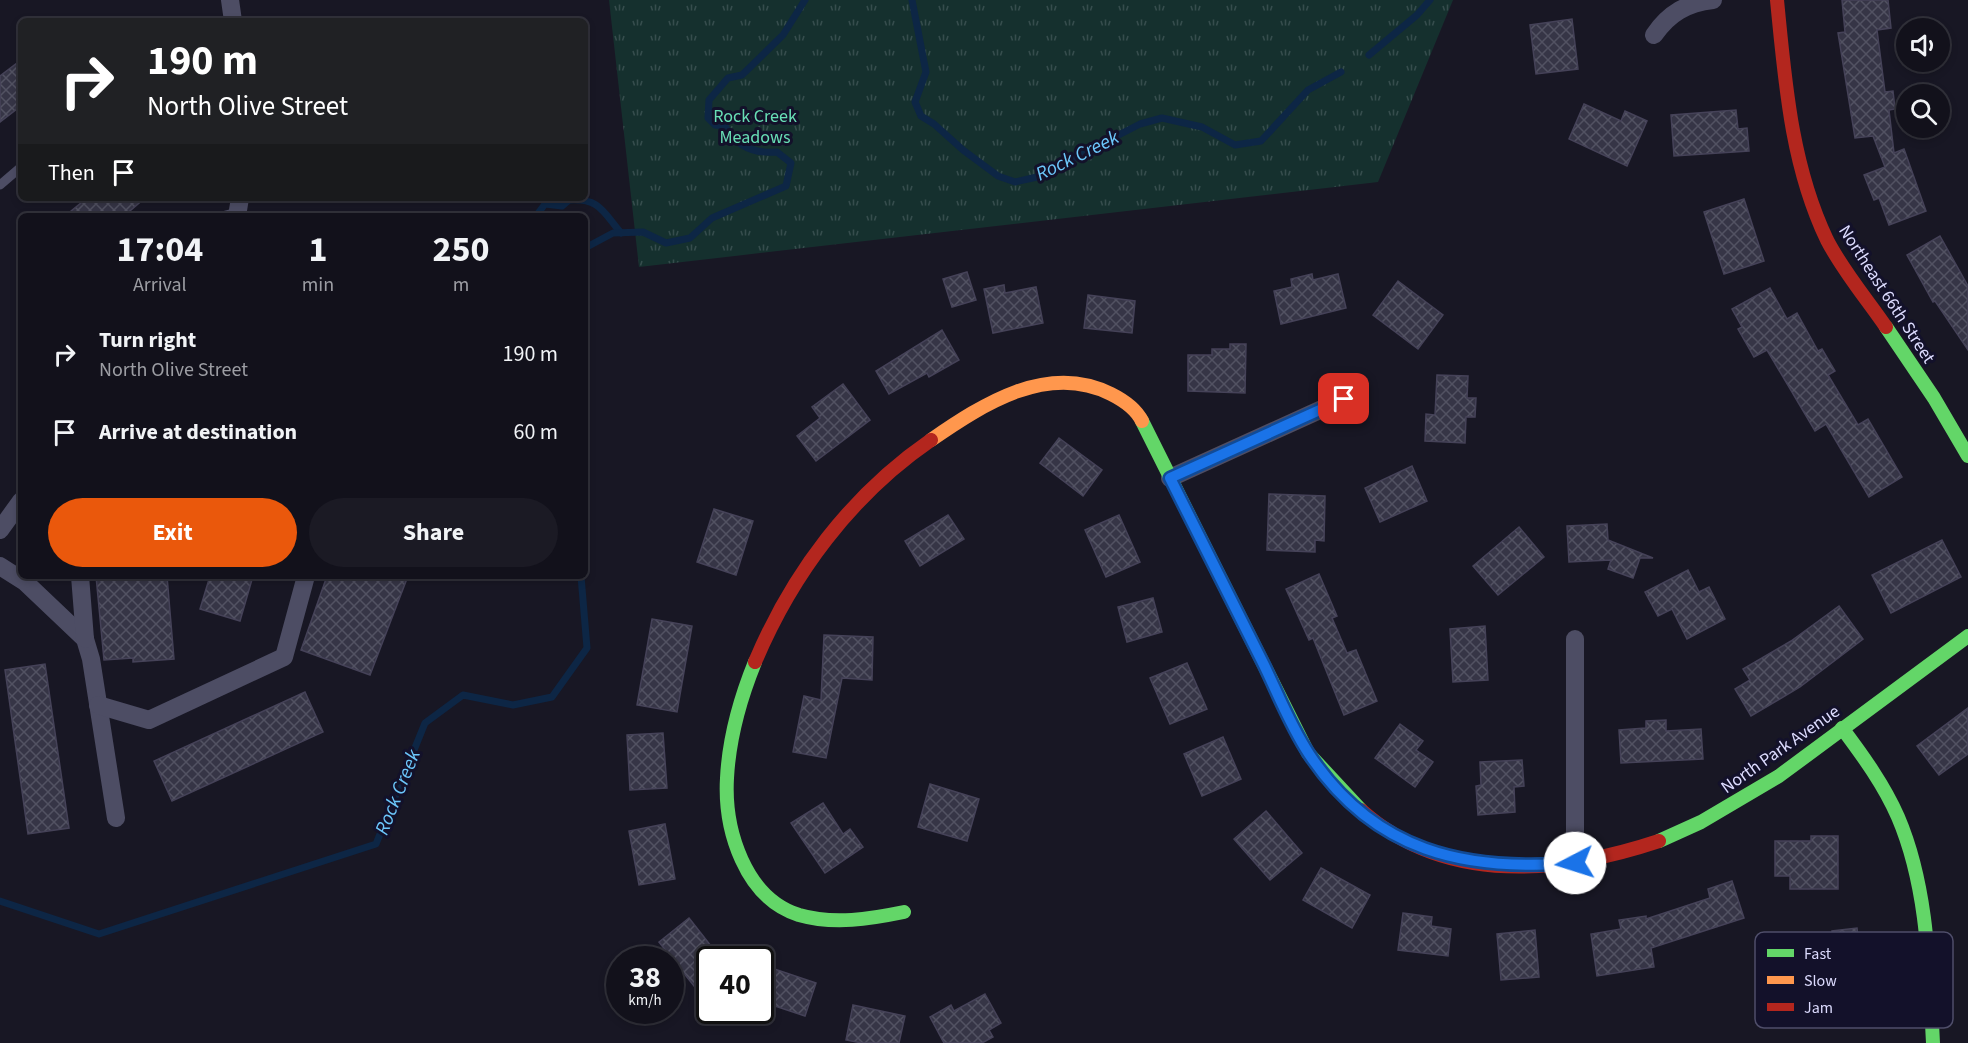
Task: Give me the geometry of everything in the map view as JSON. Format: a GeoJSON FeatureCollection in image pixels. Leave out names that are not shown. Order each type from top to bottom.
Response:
{"type":"FeatureCollection","features":[{"type":"Feature","properties":{"kind":"street"},"geometry":{"type":"LineString","coordinates":[[230,0],[233,18]]}},
{"type":"Feature","properties":{"kind":"street"},"geometry":{"type":"LineString","coordinates":[[1654,35],[1675,12],[1688,5],[1713,0]]}},
{"type":"Feature","properties":{"kind":"street","name":"Northeast 66th Street"},"geometry":{"type":"LineString","coordinates":[[1777,0],[1794,143],[1804,182],[1827,239],[1848,274],[1945,414],[1968,456]]}},
{"type":"Feature","properties":{"kind":"street","name":"North Park Avenue"},"geometry":{"type":"LineString","coordinates":[[904,912],[868,921],[806,919],[784,911],[750,879],[738,853],[726,800],[730,754],[742,701],[755,664],[784,602],[805,568],[834,530],[880,482],[911,454],[953,424],[996,400],[1031,385],[1053,381],[1089,384],[1116,395],[1138,414],[1308,753],[1342,795],[1370,819],[1433,854],[1504,866],[1575,863],[1644,846],[1723,811],[1778,777],[1968,636]]}},
{"type":"Feature","properties":{"kind":"street"},"geometry":{"type":"LineString","coordinates":[[1170,478],[1344,399]]}},
{"type":"Feature","properties":{"kind":"street"},"geometry":{"type":"LineString","coordinates":[[0,530],[18,505]]}},
{"type":"Feature","properties":{"kind":"street"},"geometry":{"type":"LineString","coordinates":[[0,566],[18,578]]}},
{"type":"Feature","properties":{"kind":"street"},"geometry":{"type":"LineString","coordinates":[[20,579],[85,639]]}},
{"type":"Feature","properties":{"kind":"street"},"geometry":{"type":"LineString","coordinates":[[81,579],[85,639],[92,659],[116,818]]}},
{"type":"Feature","properties":{"kind":"street"},"geometry":{"type":"LineString","coordinates":[[99,705],[149,720],[285,657],[305,579]]}},
{"type":"Feature","properties":{"kind":"street"},"geometry":{"type":"LineString","coordinates":[[1575,639],[1575,863]]}},
{"type":"Feature","properties":{"kind":"street"},"geometry":{"type":"LineString","coordinates":[[1842,728],[1869,764],[1887,796],[1913,863],[1923,932]]}},
{"type":"Feature","properties":{"kind":"street"},"geometry":{"type":"LineString","coordinates":[[1932,1028],[1933,1043]]}},
{"type":"Feature","properties":{"kind":"lane"},"geometry":{"type":"LineString","coordinates":[[0,185],[18,170]]}},
{"type":"Feature","properties":{"kind":"green space","name":"Rock Creek Meadows"},"geometry":{"type":"Polygon","coordinates":[[[609,0],[1453,0],[1378,182],[639,267],[609,0]]]}},
{"type":"Feature","properties":{"kind":"building"},"geometry":{"type":"Polygon","coordinates":[[[1842,0],[1888,0],[1891,28],[1877,30],[1885,92],[1893,91],[1895,109],[1889,110],[1894,153],[1904,149],[1926,211],[1889,225],[1879,198],[1874,200],[1864,175],[1885,167],[1873,136],[1855,138],[1838,33],[1845,32],[1842,0]]]}},
{"type":"Feature","properties":{"kind":"building"},"geometry":{"type":"Polygon","coordinates":[[[1572,19],[1578,69],[1536,74],[1530,25],[1572,19]]]}},
{"type":"Feature","properties":{"kind":"building"},"geometry":{"type":"Polygon","coordinates":[[[18,62],[18,108],[0,122],[0,76],[18,62]]]}},
{"type":"Feature","properties":{"kind":"building"},"geometry":{"type":"Polygon","coordinates":[[[1584,104],[1621,121],[1625,111],[1647,121],[1627,166],[1569,139],[1584,104]]]}},
{"type":"Feature","properties":{"kind":"building"},"geometry":{"type":"Polygon","coordinates":[[[1736,110],[1738,129],[1747,128],[1749,151],[1674,156],[1671,115],[1736,110]]]}},
{"type":"Feature","properties":{"kind":"building"},"geometry":{"type":"Polygon","coordinates":[[[1744,199],[1764,261],[1724,274],[1704,212],[1744,199]]]}},
{"type":"Feature","properties":{"kind":"building"},"geometry":{"type":"Polygon","coordinates":[[[83,201],[142,201],[128,213],[69,213],[83,201]]]}},
{"type":"Feature","properties":{"kind":"building"},"geometry":{"type":"Polygon","coordinates":[[[1940,236],[1968,286],[1968,350],[1935,301],[1933,302],[1907,255],[1940,236]]]}},
{"type":"Feature","properties":{"kind":"building"},"geometry":{"type":"Polygon","coordinates":[[[967,272],[976,300],[952,307],[943,279],[967,272]]]}},
{"type":"Feature","properties":{"kind":"building"},"geometry":{"type":"Polygon","coordinates":[[[1312,274],[1313,280],[1338,274],[1346,308],[1281,324],[1274,291],[1292,287],[1291,279],[1312,274]]]}},
{"type":"Feature","properties":{"kind":"building"},"geometry":{"type":"Polygon","coordinates":[[[1398,281],[1443,315],[1418,349],[1373,315],[1398,281]]]}},
{"type":"Feature","properties":{"kind":"building"},"geometry":{"type":"Polygon","coordinates":[[[1004,285],[1005,293],[1036,287],[1043,323],[993,333],[984,289],[1004,285]]]}},
{"type":"Feature","properties":{"kind":"building"},"geometry":{"type":"Polygon","coordinates":[[[1770,288],[1787,319],[1797,313],[1818,351],[1822,349],[1835,371],[1828,375],[1858,425],[1868,419],[1902,477],[1869,497],[1826,424],[1815,431],[1767,350],[1754,357],[1738,329],[1742,327],[1732,309],[1770,288]]]}},
{"type":"Feature","properties":{"kind":"building"},"geometry":{"type":"Polygon","coordinates":[[[1088,295],[1135,301],[1132,333],[1084,328],[1088,295]]]}},
{"type":"Feature","properties":{"kind":"building"},"geometry":{"type":"Polygon","coordinates":[[[942,330],[959,360],[929,377],[927,373],[889,394],[876,371],[942,330]]]}},
{"type":"Feature","properties":{"kind":"building"},"geometry":{"type":"Polygon","coordinates":[[[1230,344],[1246,344],[1245,393],[1188,391],[1188,355],[1212,355],[1212,349],[1230,349],[1230,344]]]}},
{"type":"Feature","properties":{"kind":"building"},"geometry":{"type":"Polygon","coordinates":[[[1437,375],[1468,376],[1467,398],[1476,398],[1475,417],[1466,417],[1465,443],[1425,441],[1426,414],[1435,415],[1437,375]]]}},
{"type":"Feature","properties":{"kind":"building"},"geometry":{"type":"Polygon","coordinates":[[[843,384],[870,420],[816,461],[797,436],[820,418],[812,407],[843,384]]]}},
{"type":"Feature","properties":{"kind":"building"},"geometry":{"type":"Polygon","coordinates":[[[1059,438],[1102,470],[1083,496],[1040,463],[1059,438]]]}},
{"type":"Feature","properties":{"kind":"building"},"geometry":{"type":"Polygon","coordinates":[[[1412,466],[1427,501],[1380,522],[1365,488],[1412,466]]]}},
{"type":"Feature","properties":{"kind":"building"},"geometry":{"type":"Polygon","coordinates":[[[1269,494],[1325,496],[1324,541],[1315,540],[1315,552],[1267,550],[1269,494]]]}},
{"type":"Feature","properties":{"kind":"building"},"geometry":{"type":"Polygon","coordinates":[[[714,509],[753,521],[736,575],[697,562],[714,509]]]}},
{"type":"Feature","properties":{"kind":"building"},"geometry":{"type":"Polygon","coordinates":[[[948,515],[964,539],[920,566],[905,541],[948,515]]]}},
{"type":"Feature","properties":{"kind":"building"},"geometry":{"type":"Polygon","coordinates":[[[1119,515],[1140,562],[1106,577],[1085,530],[1119,515]]]}},
{"type":"Feature","properties":{"kind":"building"},"geometry":{"type":"Polygon","coordinates":[[[1607,524],[1608,540],[1653,558],[1640,558],[1633,578],[1608,569],[1611,560],[1569,562],[1567,526],[1607,524]]]}},
{"type":"Feature","properties":{"kind":"building"},"geometry":{"type":"Polygon","coordinates":[[[1519,527],[1544,557],[1498,595],[1473,566],[1519,527]]]}},
{"type":"Feature","properties":{"kind":"building"},"geometry":{"type":"Polygon","coordinates":[[[1942,540],[1961,577],[1891,613],[1872,575],[1942,540]]]}},
{"type":"Feature","properties":{"kind":"building"},"geometry":{"type":"Polygon","coordinates":[[[1688,570],[1699,592],[1709,587],[1725,619],[1687,639],[1672,609],[1658,616],[1645,592],[1688,570]]]}},
{"type":"Feature","properties":{"kind":"building"},"geometry":{"type":"Polygon","coordinates":[[[1319,574],[1337,616],[1332,618],[1347,653],[1356,650],[1377,701],[1344,715],[1313,638],[1309,640],[1286,589],[1319,574]]]}},
{"type":"Feature","properties":{"kind":"building"},"geometry":{"type":"Polygon","coordinates":[[[96,579],[167,579],[174,659],[133,662],[133,658],[104,660],[96,579]]]}},
{"type":"Feature","properties":{"kind":"building"},"geometry":{"type":"Polygon","coordinates":[[[209,579],[252,579],[240,621],[200,609],[209,579]]]}},
{"type":"Feature","properties":{"kind":"building"},"geometry":{"type":"Polygon","coordinates":[[[326,579],[407,579],[370,675],[301,650],[326,579]]]}},
{"type":"Feature","properties":{"kind":"building"},"geometry":{"type":"Polygon","coordinates":[[[1153,598],[1162,632],[1127,642],[1118,607],[1153,598]]]}},
{"type":"Feature","properties":{"kind":"building"},"geometry":{"type":"Polygon","coordinates":[[[1839,606],[1863,639],[1800,687],[1751,716],[1735,689],[1750,680],[1743,669],[1791,641],[1839,606]]]}},
{"type":"Feature","properties":{"kind":"building"},"geometry":{"type":"Polygon","coordinates":[[[652,619],[692,626],[677,712],[637,705],[652,619]]]}},
{"type":"Feature","properties":{"kind":"building"},"geometry":{"type":"Polygon","coordinates":[[[1485,626],[1488,680],[1453,682],[1450,629],[1485,626]]]}},
{"type":"Feature","properties":{"kind":"building"},"geometry":{"type":"Polygon","coordinates":[[[824,635],[873,637],[872,680],[842,678],[826,758],[793,752],[804,696],[821,700],[824,635]]]}},
{"type":"Feature","properties":{"kind":"building"},"geometry":{"type":"Polygon","coordinates":[[[1187,663],[1207,709],[1170,724],[1150,678],[1187,663]]]}},
{"type":"Feature","properties":{"kind":"building"},"geometry":{"type":"Polygon","coordinates":[[[45,664],[69,828],[28,834],[5,670],[45,664]]]}},
{"type":"Feature","properties":{"kind":"building"},"geometry":{"type":"Polygon","coordinates":[[[305,692],[323,732],[172,801],[154,761],[305,692]]]}},
{"type":"Feature","properties":{"kind":"building"},"geometry":{"type":"Polygon","coordinates":[[[1968,708],[1968,754],[1939,775],[1917,746],[1968,708]]]}},
{"type":"Feature","properties":{"kind":"building"},"geometry":{"type":"Polygon","coordinates":[[[1666,720],[1666,731],[1701,729],[1703,759],[1621,763],[1619,730],[1646,728],[1646,721],[1666,720]]]}},
{"type":"Feature","properties":{"kind":"building"},"geometry":{"type":"Polygon","coordinates":[[[1400,724],[1423,741],[1416,750],[1433,762],[1415,787],[1375,758],[1400,724]]]}},
{"type":"Feature","properties":{"kind":"building"},"geometry":{"type":"Polygon","coordinates":[[[663,733],[667,788],[630,790],[627,735],[663,733]]]}},
{"type":"Feature","properties":{"kind":"building"},"geometry":{"type":"Polygon","coordinates":[[[1223,737],[1241,779],[1202,796],[1184,754],[1223,737]]]}},
{"type":"Feature","properties":{"kind":"building"},"geometry":{"type":"Polygon","coordinates":[[[1522,760],[1524,786],[1514,787],[1515,812],[1478,815],[1476,786],[1481,785],[1480,762],[1522,760]]]}},
{"type":"Feature","properties":{"kind":"building"},"geometry":{"type":"Polygon","coordinates":[[[930,784],[979,799],[967,841],[918,827],[930,784]]]}},
{"type":"Feature","properties":{"kind":"building"},"geometry":{"type":"Polygon","coordinates":[[[823,803],[843,834],[850,829],[863,847],[825,873],[791,823],[823,803]]]}},
{"type":"Feature","properties":{"kind":"building"},"geometry":{"type":"Polygon","coordinates":[[[1266,811],[1302,853],[1270,880],[1234,839],[1266,811]]]}},
{"type":"Feature","properties":{"kind":"building"},"geometry":{"type":"Polygon","coordinates":[[[665,824],[675,879],[639,885],[629,831],[665,824]]]}},
{"type":"Feature","properties":{"kind":"building"},"geometry":{"type":"Polygon","coordinates":[[[1811,836],[1838,836],[1838,889],[1790,889],[1790,876],[1775,876],[1775,841],[1811,841],[1811,836]]]}},
{"type":"Feature","properties":{"kind":"building"},"geometry":{"type":"Polygon","coordinates":[[[1321,868],[1370,895],[1352,928],[1303,900],[1321,868]]]}},
{"type":"Feature","properties":{"kind":"building"},"geometry":{"type":"Polygon","coordinates":[[[1732,881],[1744,918],[1651,948],[1654,967],[1597,976],[1591,934],[1621,929],[1619,920],[1646,916],[1646,919],[1710,898],[1708,889],[1732,881]]]}},
{"type":"Feature","properties":{"kind":"building"},"geometry":{"type":"Polygon","coordinates":[[[1403,913],[1432,917],[1431,926],[1451,929],[1448,956],[1398,950],[1403,913]]]}},
{"type":"Feature","properties":{"kind":"building"},"geometry":{"type":"Polygon","coordinates":[[[689,918],[711,946],[696,946],[696,988],[684,973],[684,946],[662,946],[659,942],[689,918]]]}},
{"type":"Feature","properties":{"kind":"building"},"geometry":{"type":"Polygon","coordinates":[[[1857,928],[1857,932],[1832,932],[1857,928]]]}},
{"type":"Feature","properties":{"kind":"building"},"geometry":{"type":"Polygon","coordinates":[[[1535,930],[1539,977],[1501,980],[1497,934],[1535,930]]]}},
{"type":"Feature","properties":{"kind":"building"},"geometry":{"type":"Polygon","coordinates":[[[774,969],[816,983],[805,1016],[774,1006],[774,969]]]}},
{"type":"Feature","properties":{"kind":"building"},"geometry":{"type":"Polygon","coordinates":[[[985,994],[1001,1023],[989,1030],[993,1037],[982,1043],[944,1043],[930,1017],[951,1005],[954,1011],[985,994]]]}},
{"type":"Feature","properties":{"kind":"building"},"geometry":{"type":"Polygon","coordinates":[[[853,1005],[905,1016],[899,1043],[862,1043],[846,1040],[853,1005]]]}},
{"type":"Feature","properties":{"kind":"waterway","name":"Rock Creek"},"geometry":{"type":"LineString","coordinates":[[588,246],[613,233],[643,232],[666,243],[690,238],[712,218],[786,186],[791,163],[777,152],[761,152],[746,147],[740,144],[725,126],[715,125],[708,118],[709,100],[728,78],[742,75],[783,35],[805,0]]}},
{"type":"Feature","properties":{"kind":"waterway","name":"Rock Creek"},"geometry":{"type":"LineString","coordinates":[[912,0],[926,72],[915,102],[921,116],[998,176],[1015,182],[1037,177],[1140,124],[1162,118],[1202,127],[1235,145],[1261,141],[1308,90],[1341,72]]}},
{"type":"Feature","properties":{"kind":"waterway","name":"Rock Creek"},"geometry":{"type":"LineString","coordinates":[[1369,55],[1417,15],[1430,0]]}},
{"type":"Feature","properties":{"kind":"waterway"},"geometry":{"type":"LineString","coordinates":[[538,213],[545,204],[562,206],[568,201]]}},
{"type":"Feature","properties":{"kind":"waterway"},"geometry":{"type":"LineString","coordinates":[[588,201],[600,208],[621,233]]}},
{"type":"Feature","properties":{"kind":"waterway","name":"Rock Creek"},"geometry":{"type":"LineString","coordinates":[[0,901],[99,934],[376,844],[425,723],[463,695],[513,705],[552,697],[587,648],[581,579]]}},
{"type":"Feature","properties":{"kind":"traffic: fast"},"geometry":{"type":"LineString","coordinates":[[1886,327],[1934,398],[1968,456]]}},
{"type":"Feature","properties":{"kind":"traffic: fast"},"geometry":{"type":"LineString","coordinates":[[1142,421],[1308,753],[1361,810]]}},
{"type":"Feature","properties":{"kind":"traffic: fast"},"geometry":{"type":"LineString","coordinates":[[1659,841],[1701,822],[1779,776],[1968,636]]}},
{"type":"Feature","properties":{"kind":"traffic: fast"},"geometry":{"type":"LineString","coordinates":[[755,662],[736,719],[727,778],[729,819],[734,840],[752,878],[765,894],[780,906],[812,918],[852,920],[904,912]]}},
{"type":"Feature","properties":{"kind":"traffic: fast"},"geometry":{"type":"LineString","coordinates":[[1842,728],[1865,760],[1898,817],[1916,871],[1925,932]]}},
{"type":"Feature","properties":{"kind":"traffic: fast"},"geometry":{"type":"LineString","coordinates":[[1932,1028],[1933,1043]]}},
{"type":"Feature","properties":{"kind":"traffic: slow"},"geometry":{"type":"LineString","coordinates":[[931,440],[994,401],[1040,385],[1064,383],[1087,385],[1120,399],[1129,405],[1142,421]]}},
{"type":"Feature","properties":{"kind":"traffic: jam"},"geometry":{"type":"LineString","coordinates":[[1777,0],[1787,92],[1797,152],[1805,182],[1827,240],[1840,263],[1886,327]]}},
{"type":"Feature","properties":{"kind":"traffic: jam"},"geometry":{"type":"LineString","coordinates":[[755,662],[787,598],[827,539],[875,486],[931,440]]}},
{"type":"Feature","properties":{"kind":"traffic: jam"},"geometry":{"type":"LineString","coordinates":[[1361,810],[1394,834],[1429,851],[1466,861],[1504,866],[1582,861],[1659,841]]}},
{"type":"Feature","properties":{"kind":"route"},"geometry":{"type":"LineString","coordinates":[[1344,399],[1170,478],[1308,753],[1342,795],[1370,819],[1400,838],[1433,854],[1504,866],[1575,863]]}}]}
